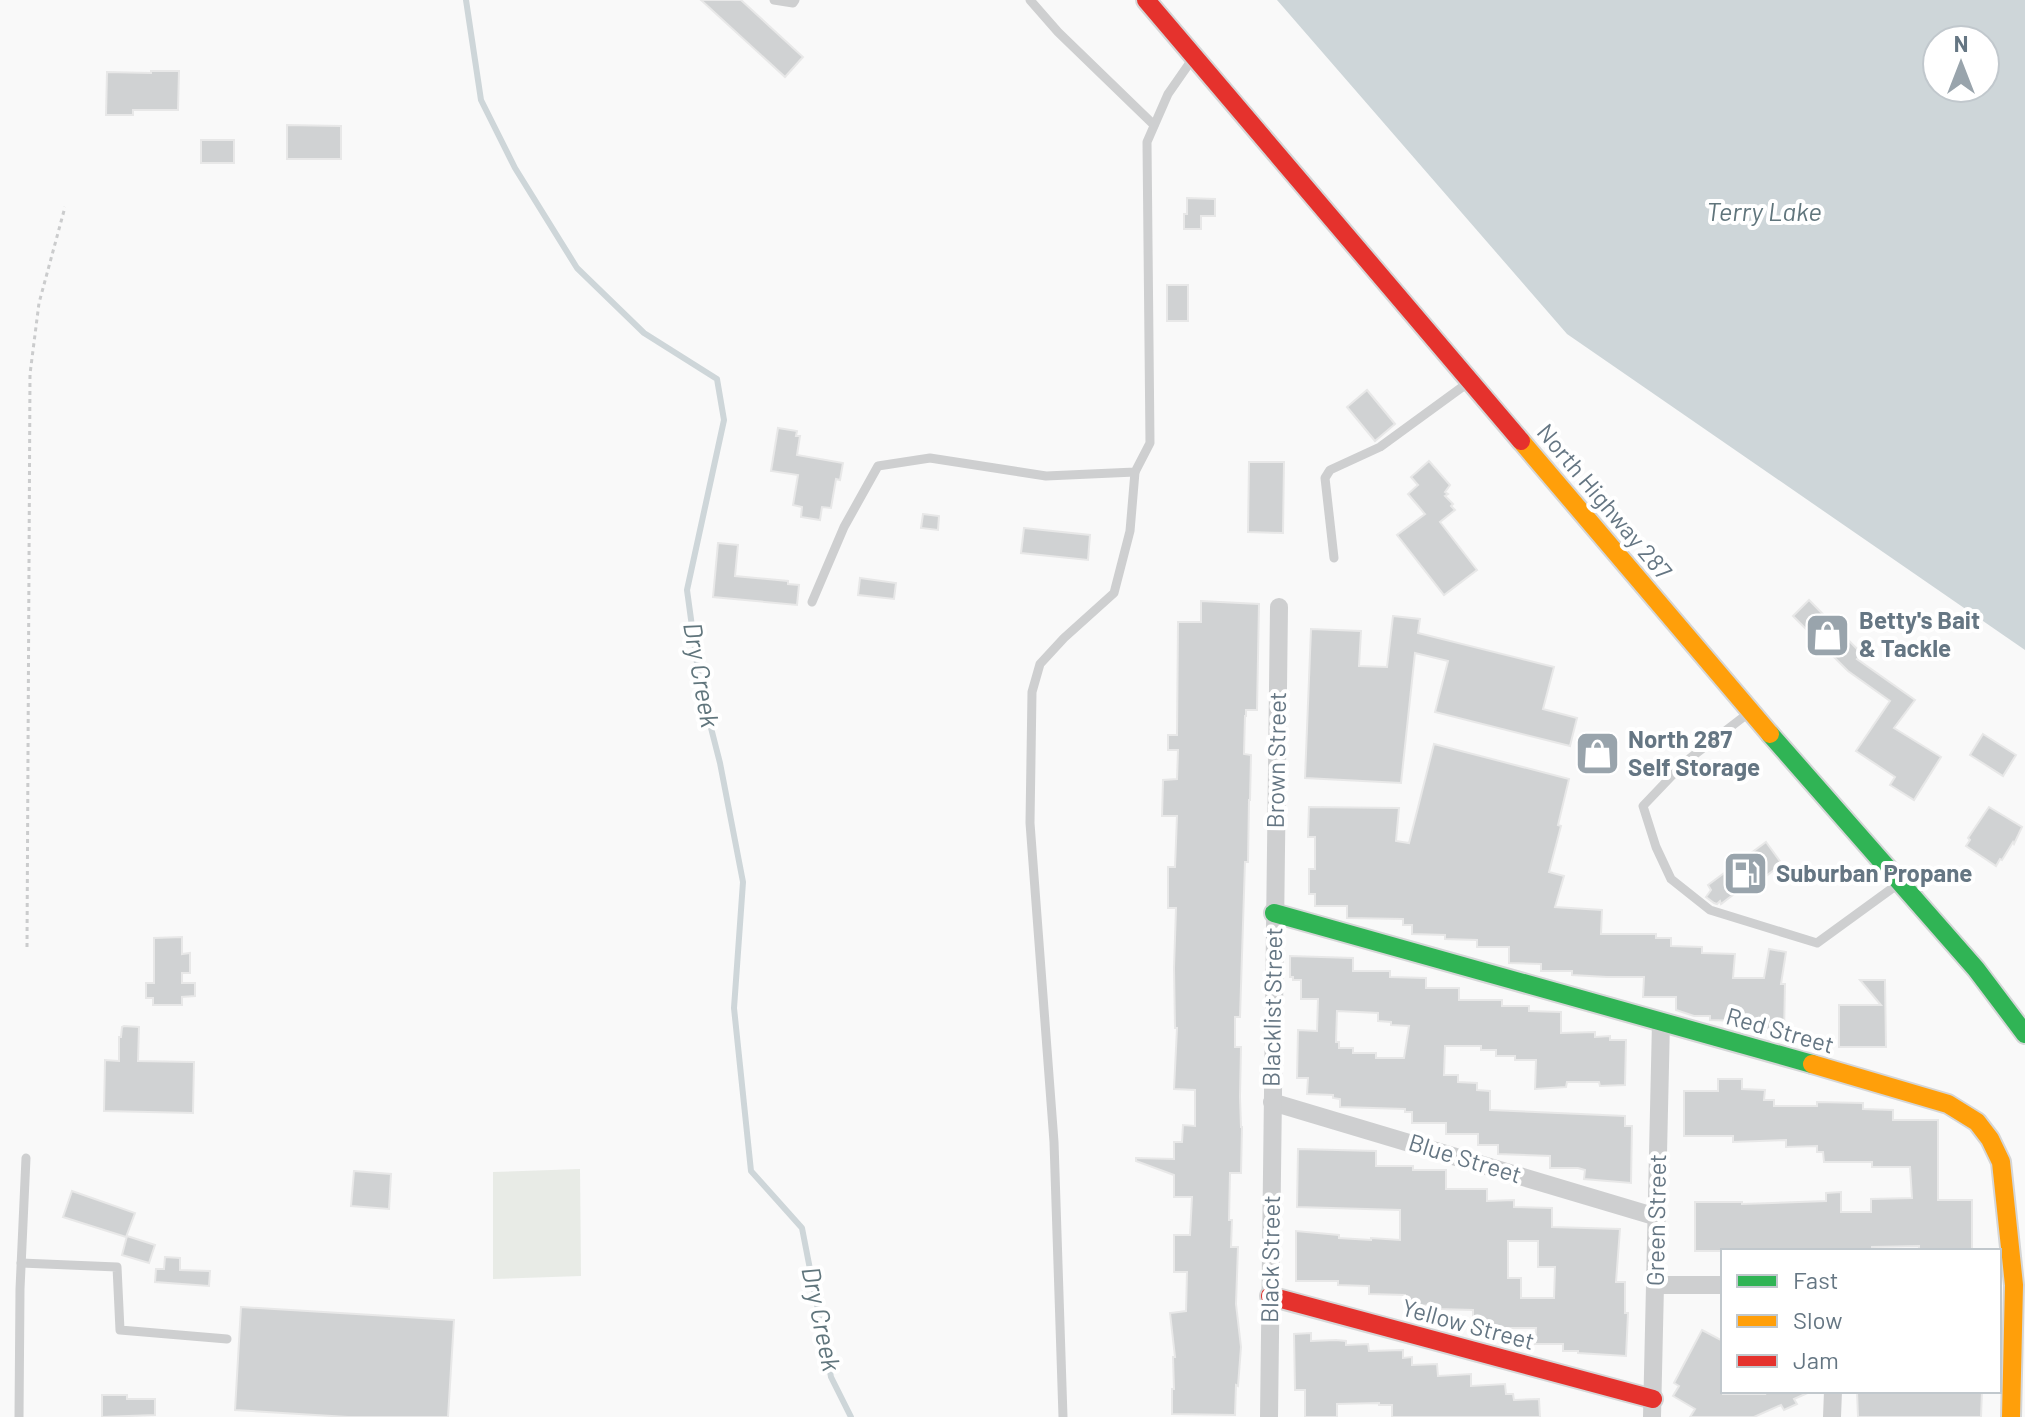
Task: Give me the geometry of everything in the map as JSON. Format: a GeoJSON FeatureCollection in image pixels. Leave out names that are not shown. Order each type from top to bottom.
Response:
{"type":"FeatureCollection","features":[{"type":"Feature","properties":{"kind":"main road","name":"North Highway 287"},"geometry":{"type":"LineString","coordinates":[[1146,0],[1845,823],[1976,969],[2025,1034]]}},
{"type":"Feature","properties":{"kind":"main road","name":"Red Street"},"geometry":{"type":"LineString","coordinates":[[1274,913],[1936,1099],[1955,1105],[1970,1115],[1994,1143],[2001,1162],[2018,1248],[2013,1284],[2011,1417]]}},
{"type":"Feature","properties":{"kind":"main road","name":"Yellow Street"},"geometry":{"type":"LineString","coordinates":[[1270,1296],[1652,1408]]}},
{"type":"Feature","properties":{"kind":"street","name":"Brown Street"},"geometry":{"type":"LineString","coordinates":[[1274,913],[1279,607]]}},
{"type":"Feature","properties":{"kind":"street","name":"Blacklist Street"},"geometry":{"type":"LineString","coordinates":[[1272,1102],[1274,913]]}},
{"type":"Feature","properties":{"kind":"street","name":"Green Street"},"geometry":{"type":"LineString","coordinates":[[1652,1408],[1661,1022]]}},
{"type":"Feature","properties":{"kind":"street","name":"Blue Street"},"geometry":{"type":"LineString","coordinates":[[1272,1102],[1657,1217]]}},
{"type":"Feature","properties":{"kind":"street","name":"Black Street"},"geometry":{"type":"LineString","coordinates":[[1269,1417],[1272,1102]]}},
{"type":"Feature","properties":{"kind":"street"},"geometry":{"type":"LineString","coordinates":[[1655,1285],[1721,1285]]}},
{"type":"Feature","properties":{"kind":"street"},"geometry":{"type":"LineString","coordinates":[[1832,1417],[1833,1393]]}},
{"type":"Feature","properties":{"kind":"lane"},"geometry":{"type":"LineString","coordinates":[[774,0],[793,3],[795,0]]}},
{"type":"Feature","properties":{"kind":"lane"},"geometry":{"type":"LineString","coordinates":[[1030,0],[1058,32],[1154,125]]}},
{"type":"Feature","properties":{"kind":"lane"},"geometry":{"type":"LineString","coordinates":[[1063,1417],[1054,1142],[1030,823],[1032,692],[1040,664],[1114,593],[1130,531],[1135,472],[1150,443],[1147,142],[1168,94],[1194,57]]}},
{"type":"Feature","properties":{"kind":"lane"},"geometry":{"type":"LineString","coordinates":[[1334,558],[1325,478],[1330,470],[1380,447],[1471,381]]}},
{"type":"Feature","properties":{"kind":"lane"},"geometry":{"type":"LineString","coordinates":[[812,602],[844,527],[878,466],[930,458],[1046,476],[1135,472]]}},
{"type":"Feature","properties":{"kind":"lane"},"geometry":{"type":"LineString","coordinates":[[1750,711],[1685,762],[1643,806],[1656,847],[1671,879],[1710,910],[1817,943],[1900,882]]}},
{"type":"Feature","properties":{"kind":"lane"},"geometry":{"type":"LineString","coordinates":[[19,1417],[26,1158]]}},
{"type":"Feature","properties":{"kind":"lane"},"geometry":{"type":"LineString","coordinates":[[21,1263],[117,1267],[120,1330],[227,1339]]}},
{"type":"Feature","properties":{"kind":"path"},"geometry":{"type":"LineString","coordinates":[[27,947],[30,374],[39,303],[65,207]]}},
{"type":"Feature","properties":{"kind":"shaded area"},"geometry":{"type":"Polygon","coordinates":[[[580,1169],[581,1276],[493,1279],[493,1172],[580,1169]]]}},
{"type":"Feature","properties":{"kind":"water","name":"Terry Lake"},"geometry":{"type":"Polygon","coordinates":[[[1277,0],[2025,0],[2025,650],[1567,334],[1277,0]]]}},
{"type":"Feature","properties":{"kind":"building"},"geometry":{"type":"Polygon","coordinates":[[[701,0],[741,0],[803,57],[785,77],[701,0]]]}},
{"type":"Feature","properties":{"kind":"building"},"geometry":{"type":"Polygon","coordinates":[[[179,71],[178,110],[133,110],[133,115],[106,115],[107,72],[179,71]]]}},
{"type":"Feature","properties":{"kind":"building"},"geometry":{"type":"Polygon","coordinates":[[[287,125],[341,126],[341,159],[287,159],[287,125]]]}},
{"type":"Feature","properties":{"kind":"building"},"geometry":{"type":"Polygon","coordinates":[[[201,140],[234,140],[234,163],[201,163],[201,140]]]}},
{"type":"Feature","properties":{"kind":"building"},"geometry":{"type":"Polygon","coordinates":[[[1187,198],[1215,199],[1215,216],[1201,216],[1201,229],[1184,229],[1187,198]]]}},
{"type":"Feature","properties":{"kind":"building"},"geometry":{"type":"Polygon","coordinates":[[[1167,285],[1188,285],[1188,321],[1167,321],[1167,285]]]}},
{"type":"Feature","properties":{"kind":"building"},"geometry":{"type":"Polygon","coordinates":[[[1367,390],[1395,424],[1375,441],[1347,407],[1367,390]]]}},
{"type":"Feature","properties":{"kind":"building"},"geometry":{"type":"Polygon","coordinates":[[[778,428],[797,431],[796,436],[800,436],[797,455],[843,463],[840,480],[836,479],[831,508],[822,507],[820,520],[801,517],[802,507],[793,505],[798,475],[771,471],[778,428]]]}},
{"type":"Feature","properties":{"kind":"building"},"geometry":{"type":"Polygon","coordinates":[[[1429,461],[1450,485],[1445,496],[1455,510],[1440,522],[1477,570],[1444,595],[1397,535],[1425,514],[1408,494],[1418,485],[1411,477],[1429,461]]]}},
{"type":"Feature","properties":{"kind":"building"},"geometry":{"type":"Polygon","coordinates":[[[1249,462],[1284,462],[1283,533],[1248,532],[1249,462]]]}},
{"type":"Feature","properties":{"kind":"building"},"geometry":{"type":"Polygon","coordinates":[[[923,514],[939,516],[938,530],[921,528],[923,514]]]}},
{"type":"Feature","properties":{"kind":"building"},"geometry":{"type":"Polygon","coordinates":[[[1024,528],[1090,535],[1088,560],[1021,553],[1024,528]]]}},
{"type":"Feature","properties":{"kind":"building"},"geometry":{"type":"Polygon","coordinates":[[[718,543],[738,545],[735,576],[788,581],[788,584],[799,585],[797,605],[713,597],[718,543]]]}},
{"type":"Feature","properties":{"kind":"building"},"geometry":{"type":"Polygon","coordinates":[[[860,578],[896,583],[894,599],[858,595],[860,578]]]}},
{"type":"Feature","properties":{"kind":"building"},"geometry":{"type":"Polygon","coordinates":[[[1809,600],[1862,654],[1857,659],[1915,700],[1894,728],[1941,757],[1914,800],[1890,785],[1895,777],[1856,751],[1890,701],[1848,671],[1793,616],[1809,600]]]}},
{"type":"Feature","properties":{"kind":"building"},"geometry":{"type":"Polygon","coordinates":[[[1201,601],[1259,604],[1257,710],[1246,710],[1245,716],[1244,754],[1251,755],[1248,862],[1245,862],[1240,1017],[1235,1017],[1235,1047],[1241,1047],[1241,1173],[1230,1173],[1229,1220],[1232,1220],[1231,1247],[1238,1247],[1236,1304],[1241,1347],[1235,1415],[1172,1414],[1175,1357],[1170,1313],[1186,1311],[1187,1272],[1174,1272],[1174,1235],[1190,1235],[1192,1197],[1174,1197],[1174,1175],[1136,1161],[1136,1158],[1174,1159],[1174,1142],[1182,1142],[1183,1125],[1195,1126],[1195,1090],[1174,1089],[1176,908],[1168,908],[1168,867],[1175,867],[1177,816],[1162,816],[1163,780],[1177,779],[1178,750],[1168,750],[1168,735],[1177,735],[1178,622],[1201,622],[1201,601]]]}},
{"type":"Feature","properties":{"kind":"building"},"geometry":{"type":"Polygon","coordinates":[[[1393,616],[1420,619],[1418,633],[1554,667],[1543,709],[1577,718],[1570,746],[1435,712],[1448,661],[1415,653],[1401,783],[1305,778],[1311,629],[1361,631],[1359,666],[1387,667],[1393,616]]]}},
{"type":"Feature","properties":{"kind":"building"},"geometry":{"type":"Polygon","coordinates":[[[1983,734],[2016,755],[2003,776],[1970,755],[1983,734]]]}},
{"type":"Feature","properties":{"kind":"building"},"geometry":{"type":"Polygon","coordinates":[[[1434,744],[1569,779],[1549,872],[1564,876],[1555,907],[1602,910],[1601,934],[1656,934],[1656,938],[1671,938],[1671,946],[1702,947],[1702,953],[1735,954],[1733,978],[1764,978],[1769,949],[1786,952],[1781,984],[1785,984],[1784,1034],[1763,1033],[1764,1028],[1741,1028],[1741,1021],[1710,1020],[1710,1016],[1694,1016],[1676,1010],[1676,997],[1643,997],[1644,977],[1541,971],[1541,964],[1509,963],[1509,947],[1477,947],[1477,940],[1412,934],[1412,925],[1403,925],[1403,919],[1347,918],[1347,906],[1315,906],[1315,894],[1309,894],[1309,869],[1315,869],[1315,837],[1308,837],[1309,807],[1399,808],[1396,841],[1409,843],[1434,744]]]}},
{"type":"Feature","properties":{"kind":"building"},"geometry":{"type":"Polygon","coordinates":[[[1989,807],[2022,827],[2014,844],[1996,866],[1966,846],[1989,807]]]}},
{"type":"Feature","properties":{"kind":"building","name":"Suburban Propane"},"geometry":{"type":"Polygon","coordinates":[[[1766,842],[1782,864],[1745,892],[1742,888],[1721,904],[1706,897],[1711,890],[1708,885],[1766,842]]]}},
{"type":"Feature","properties":{"kind":"building"},"geometry":{"type":"Polygon","coordinates":[[[182,937],[182,954],[190,953],[190,973],[182,973],[182,983],[195,983],[195,996],[182,997],[182,1005],[153,1005],[153,998],[146,998],[146,983],[154,983],[154,938],[182,937]]]}},
{"type":"Feature","properties":{"kind":"building"},"geometry":{"type":"Polygon","coordinates":[[[1290,956],[1353,958],[1353,971],[1390,971],[1390,977],[1426,978],[1426,988],[1459,988],[1459,1000],[1502,1000],[1502,1006],[1529,1006],[1529,1011],[1561,1012],[1561,1033],[1595,1032],[1595,1037],[1610,1036],[1610,1040],[1626,1040],[1625,1085],[1567,1082],[1566,1087],[1535,1089],[1536,1060],[1496,1056],[1496,1050],[1481,1050],[1481,1046],[1445,1046],[1444,1075],[1458,1075],[1458,1082],[1477,1083],[1477,1090],[1490,1091],[1490,1110],[1625,1116],[1625,1126],[1632,1126],[1631,1183],[1584,1179],[1585,1170],[1578,1168],[1550,1168],[1550,1156],[1498,1154],[1498,1145],[1478,1145],[1478,1134],[1446,1134],[1446,1123],[1412,1123],[1412,1112],[1405,1112],[1405,1109],[1340,1107],[1340,1099],[1333,1098],[1333,1095],[1307,1094],[1308,1078],[1297,1078],[1298,1030],[1317,1031],[1318,999],[1301,999],[1301,980],[1290,977],[1290,956]],[[1337,1011],[1336,1042],[1339,1042],[1339,1048],[1353,1048],[1353,1053],[1376,1053],[1376,1058],[1404,1058],[1409,1026],[1378,1021],[1378,1013],[1337,1011]]]}},
{"type":"Feature","properties":{"kind":"building"},"geometry":{"type":"Polygon","coordinates":[[[1860,980],[1885,980],[1886,1047],[1839,1047],[1839,1005],[1881,1005],[1860,980]]]}},
{"type":"Feature","properties":{"kind":"building"},"geometry":{"type":"Polygon","coordinates":[[[124,1026],[139,1027],[138,1061],[194,1062],[193,1113],[104,1111],[105,1060],[119,1061],[119,1037],[124,1026]]]}},
{"type":"Feature","properties":{"kind":"building"},"geometry":{"type":"Polygon","coordinates":[[[1718,1079],[1742,1079],[1742,1089],[1765,1090],[1764,1100],[1774,1100],[1774,1106],[1817,1106],[1817,1102],[1863,1103],[1863,1109],[1893,1110],[1893,1120],[1938,1120],[1938,1200],[1972,1200],[1972,1249],[1919,1249],[1919,1246],[1695,1251],[1695,1202],[1826,1201],[1826,1193],[1841,1192],[1841,1212],[1871,1212],[1871,1199],[1912,1198],[1910,1167],[1872,1167],[1872,1162],[1824,1162],[1823,1152],[1817,1152],[1817,1146],[1786,1147],[1786,1140],[1733,1142],[1733,1136],[1684,1136],[1684,1091],[1718,1091],[1718,1079]]]}},
{"type":"Feature","properties":{"kind":"building"},"geometry":{"type":"Polygon","coordinates":[[[1298,1149],[1376,1151],[1376,1166],[1446,1170],[1446,1189],[1487,1189],[1487,1201],[1514,1200],[1514,1207],[1552,1208],[1552,1227],[1620,1229],[1616,1282],[1625,1282],[1625,1313],[1628,1313],[1626,1356],[1563,1351],[1563,1344],[1535,1344],[1536,1328],[1473,1328],[1473,1310],[1404,1305],[1405,1295],[1369,1294],[1369,1286],[1338,1285],[1338,1281],[1296,1281],[1296,1231],[1339,1235],[1339,1238],[1400,1240],[1400,1210],[1297,1207],[1298,1149]],[[1508,1241],[1508,1278],[1521,1278],[1521,1298],[1554,1298],[1555,1267],[1538,1267],[1538,1241],[1508,1241]]]}},
{"type":"Feature","properties":{"kind":"building"},"geometry":{"type":"Polygon","coordinates":[[[354,1171],[391,1174],[389,1209],[351,1206],[354,1171]]]}},
{"type":"Feature","properties":{"kind":"building"},"geometry":{"type":"Polygon","coordinates":[[[72,1191],[135,1213],[126,1237],[63,1217],[72,1191]]]}},
{"type":"Feature","properties":{"kind":"building"},"geometry":{"type":"Polygon","coordinates":[[[127,1236],[155,1245],[149,1263],[122,1255],[127,1236]]]}},
{"type":"Feature","properties":{"kind":"building"},"geometry":{"type":"Polygon","coordinates":[[[165,1257],[180,1258],[180,1270],[210,1271],[209,1286],[155,1282],[156,1269],[164,1269],[165,1257]]]}},
{"type":"Feature","properties":{"kind":"building"},"geometry":{"type":"Polygon","coordinates":[[[241,1307],[454,1320],[448,1417],[348,1417],[235,1410],[241,1307]]]}},
{"type":"Feature","properties":{"kind":"building"},"geometry":{"type":"Polygon","coordinates":[[[1702,1330],[1721,1340],[1721,1393],[1808,1393],[1794,1399],[1797,1404],[1784,1410],[1781,1405],[1754,1417],[1690,1417],[1695,1409],[1673,1396],[1679,1386],[1674,1383],[1702,1330]]]}},
{"type":"Feature","properties":{"kind":"building"},"geometry":{"type":"Polygon","coordinates":[[[1311,1333],[1311,1341],[1368,1344],[1369,1351],[1403,1350],[1403,1358],[1412,1357],[1412,1365],[1437,1364],[1438,1376],[1471,1374],[1471,1386],[1505,1384],[1506,1394],[1513,1394],[1514,1400],[1539,1399],[1540,1417],[1392,1417],[1392,1405],[1379,1403],[1337,1404],[1337,1417],[1305,1417],[1305,1390],[1295,1390],[1294,1334],[1311,1333]]]}},
{"type":"Feature","properties":{"kind":"building"},"geometry":{"type":"Polygon","coordinates":[[[1857,1393],[1982,1393],[1981,1417],[1858,1417],[1857,1393]]]}},
{"type":"Feature","properties":{"kind":"building"},"geometry":{"type":"Polygon","coordinates":[[[102,1395],[155,1399],[155,1415],[102,1417],[102,1395]]]}},
{"type":"Feature","properties":{"kind":"waterway","name":"Dry Creek"},"geometry":{"type":"LineString","coordinates":[[466,0],[481,100],[515,168],[577,268],[644,333],[717,379],[724,420],[687,590],[700,685],[720,763],[743,882],[734,1008],[751,1171],[802,1228],[831,1377],[851,1417]]}},
{"type":"Feature","properties":{"kind":"traffic: fast"},"geometry":{"type":"LineString","coordinates":[[1770,734],[1976,969],[2025,1034]]}},
{"type":"Feature","properties":{"kind":"traffic: fast"},"geometry":{"type":"LineString","coordinates":[[1274,913],[1812,1064]]}},
{"type":"Feature","properties":{"kind":"traffic: slow"},"geometry":{"type":"LineString","coordinates":[[1521,441],[1770,734]]}},
{"type":"Feature","properties":{"kind":"traffic: slow"},"geometry":{"type":"LineString","coordinates":[[1812,1064],[1948,1104],[1977,1122],[1990,1139],[2001,1162],[2014,1285],[2011,1417]]}},
{"type":"Feature","properties":{"kind":"traffic: jam"},"geometry":{"type":"LineString","coordinates":[[1146,0],[1521,441]]}},
{"type":"Feature","properties":{"kind":"traffic: jam"},"geometry":{"type":"LineString","coordinates":[[1270,1296],[1653,1399]]}},
{"type":"Feature","properties":{"kind":"place","name":"Betty's Bait & Tackle"},"geometry":{"type":"Point","coordinates":[1828,635]}},
{"type":"Feature","properties":{"kind":"place","name":"North 287 Self Storage"},"geometry":{"type":"Point","coordinates":[1597,754]}},
{"type":"Feature","properties":{"kind":"place","name":"Suburban Propane"},"geometry":{"type":"Point","coordinates":[1745,874]}}]}
